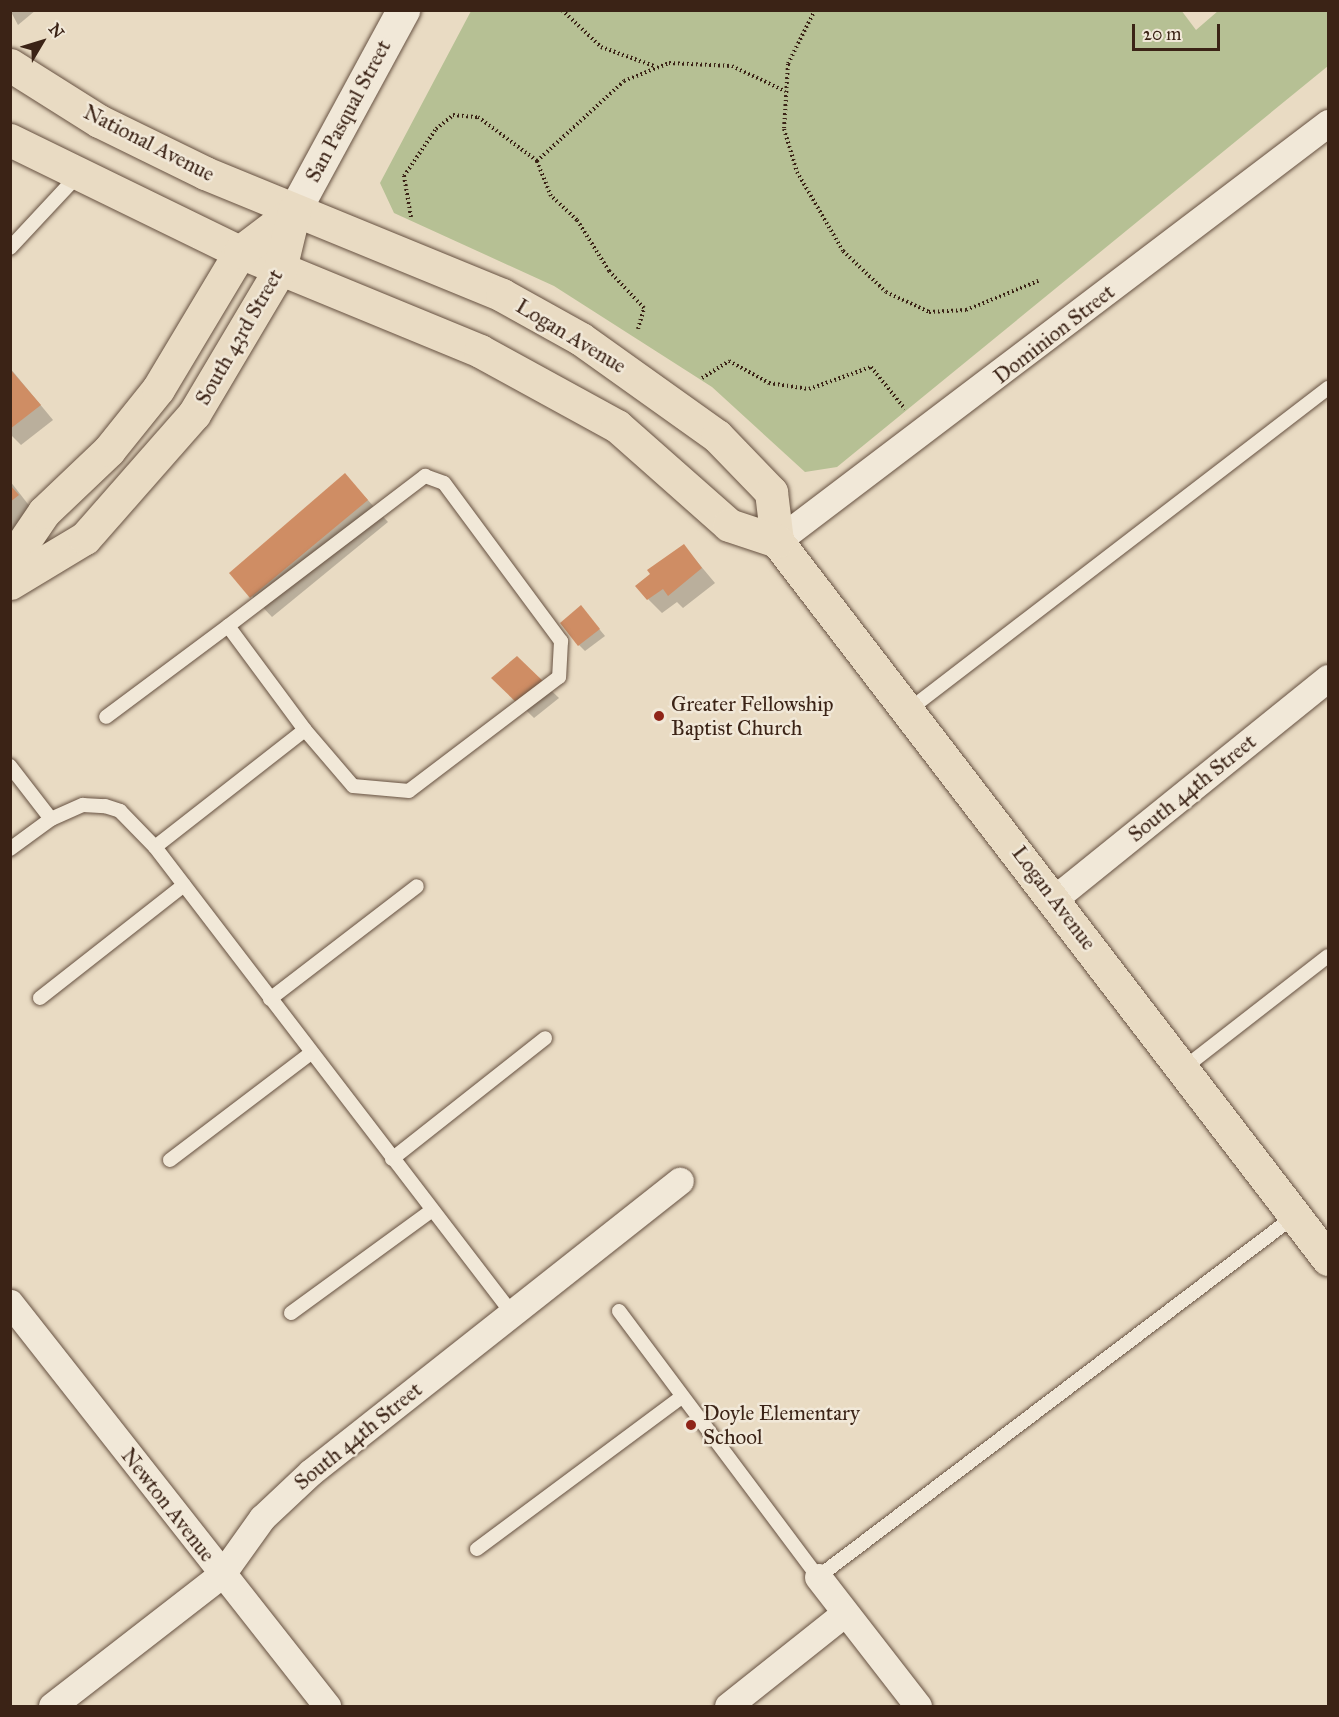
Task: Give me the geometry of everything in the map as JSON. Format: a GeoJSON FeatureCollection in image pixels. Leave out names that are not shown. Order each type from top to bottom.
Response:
{"type":"FeatureCollection","features":[{"type":"Feature","properties":{"kind":"main road","name":"San Pasqual Street"},"geometry":{"type":"LineString","coordinates":[[294,211],[403,10]]}},
{"type":"Feature","properties":{"kind":"main road","name":"National Avenue"},"geometry":{"type":"LineString","coordinates":[[10,65],[99,121],[294,211]]}},
{"type":"Feature","properties":{"kind":"main road"},"geometry":{"type":"LineString","coordinates":[[10,140],[240,252],[480,351],[617,426],[729,525],[777,541]]}},
{"type":"Feature","properties":{"kind":"main road","name":"South 43rd Street"},"geometry":{"type":"LineString","coordinates":[[10,562],[44,512],[109,450],[158,388],[240,252],[294,211]]}},
{"type":"Feature","properties":{"kind":"main road","name":"South 43rd Street"},"geometry":{"type":"LineString","coordinates":[[10,583],[85,538],[142,480],[194,414],[280,269],[294,211]]}},
{"type":"Feature","properties":{"kind":"main road","name":"Logan Avenue"},"geometry":{"type":"LineString","coordinates":[[294,211],[502,295],[646,382],[717,436],[771,492],[777,541],[910,709],[1326,1252]]}},
{"type":"Feature","properties":{"kind":"street","name":"Dominion Street"},"geometry":{"type":"LineString","coordinates":[[777,541],[1329,123]]}},
{"type":"Feature","properties":{"kind":"street","name":"South 44th Street"},"geometry":{"type":"LineString","coordinates":[[1054,899],[1329,678]]}},
{"type":"Feature","properties":{"kind":"street","name":"South 44th Street"},"geometry":{"type":"LineString","coordinates":[[52,1707],[222,1574],[262,1518],[311,1472],[680,1181]]}},
{"type":"Feature","properties":{"kind":"street","name":"Newton Avenue"},"geometry":{"type":"LineString","coordinates":[[10,1303],[327,1707]]}},
{"type":"Feature","properties":{"kind":"street"},"geometry":{"type":"LineString","coordinates":[[818,1577],[918,1707]]}},
{"type":"Feature","properties":{"kind":"street"},"geometry":{"type":"LineString","coordinates":[[728,1707],[845,1613]]}},
{"type":"Feature","properties":{"kind":"lane"},"geometry":{"type":"LineString","coordinates":[[10,248],[78,175]]}},
{"type":"Feature","properties":{"kind":"lane"},"geometry":{"type":"LineString","coordinates":[[910,709],[1329,388]]}},
{"type":"Feature","properties":{"kind":"lane"},"geometry":{"type":"LineString","coordinates":[[106,717],[425,476],[444,483],[561,641],[559,677],[409,790],[353,786],[305,730],[228,626]]}},
{"type":"Feature","properties":{"kind":"lane"},"geometry":{"type":"LineString","coordinates":[[155,847],[305,730]]}},
{"type":"Feature","properties":{"kind":"lane"},"geometry":{"type":"LineString","coordinates":[[10,766],[51,819]]}},
{"type":"Feature","properties":{"kind":"lane"},"geometry":{"type":"LineString","coordinates":[[10,849],[51,819],[83,805],[105,806],[120,811],[155,847],[431,1211],[511,1312]]}},
{"type":"Feature","properties":{"kind":"lane"},"geometry":{"type":"LineString","coordinates":[[40,998],[184,885]]}},
{"type":"Feature","properties":{"kind":"lane"},"geometry":{"type":"LineString","coordinates":[[270,999],[417,886]]}},
{"type":"Feature","properties":{"kind":"lane"},"geometry":{"type":"LineString","coordinates":[[1184,1068],[1329,956]]}},
{"type":"Feature","properties":{"kind":"lane"},"geometry":{"type":"LineString","coordinates":[[392,1159],[545,1038]]}},
{"type":"Feature","properties":{"kind":"lane"},"geometry":{"type":"LineString","coordinates":[[170,1160],[311,1053]]}},
{"type":"Feature","properties":{"kind":"lane"},"geometry":{"type":"LineString","coordinates":[[291,1313],[431,1211]]}},
{"type":"Feature","properties":{"kind":"lane"},"geometry":{"type":"LineString","coordinates":[[619,1311],[818,1577],[1201,1291],[1296,1214]]}},
{"type":"Feature","properties":{"kind":"lane"},"geometry":{"type":"LineString","coordinates":[[477,1549],[682,1397]]}},
{"type":"Feature","properties":{"kind":"path"},"geometry":{"type":"LineString","coordinates":[[562,10],[601,47],[657,66]]}},
{"type":"Feature","properties":{"kind":"path"},"geometry":{"type":"LineString","coordinates":[[814,10],[788,64],[784,129],[797,172],[843,251],[886,292],[928,312],[966,310],[1038,281]]}},
{"type":"Feature","properties":{"kind":"path"},"geometry":{"type":"LineString","coordinates":[[537,161],[576,131],[609,93],[657,66],[691,60],[732,66],[785,91]]}},
{"type":"Feature","properties":{"kind":"path"},"geometry":{"type":"LineString","coordinates":[[411,217],[404,176],[436,129],[453,115],[478,117],[537,161],[551,196],[578,220],[609,271],[644,308],[638,329]]}},
{"type":"Feature","properties":{"kind":"path"},"geometry":{"type":"LineString","coordinates":[[702,378],[729,361],[769,383],[808,389],[871,367],[908,412]]}},
{"type":"Feature","properties":{"kind":"green space"},"geometry":{"type":"Polygon","coordinates":[[[1181,10],[1196,30],[1218,11],[1328,11],[1328,66],[837,467],[805,472],[712,387],[554,286],[394,213],[380,183],[471,11],[1181,10]]]}},
{"type":"Feature","properties":{"kind":"building"},"geometry":{"type":"Polygon","coordinates":[[[10,369],[41,405],[10,429],[10,369]]]}},
{"type":"Feature","properties":{"kind":"building"},"geometry":{"type":"Polygon","coordinates":[[[345,473],[368,500],[250,598],[229,573],[345,473]]]}},
{"type":"Feature","properties":{"kind":"building"},"geometry":{"type":"Polygon","coordinates":[[[10,485],[19,495],[10,502],[10,485]]]}},
{"type":"Feature","properties":{"kind":"building"},"geometry":{"type":"Polygon","coordinates":[[[684,544],[702,568],[668,596],[663,589],[647,600],[635,586],[650,574],[647,570],[684,544]]]}},
{"type":"Feature","properties":{"kind":"building"},"geometry":{"type":"Polygon","coordinates":[[[581,605],[600,629],[578,646],[560,623],[581,605]]]}},
{"type":"Feature","properties":{"kind":"building"},"geometry":{"type":"Polygon","coordinates":[[[517,656],[546,684],[519,705],[491,678],[517,656]]]}},
{"type":"Feature","properties":{"kind":"place","name":"Greater Fellowship Baptist Church"},"geometry":{"type":"Point","coordinates":[659,716]}},
{"type":"Feature","properties":{"kind":"place","name":"Doyle Elementary School"},"geometry":{"type":"Point","coordinates":[691,1425]}}]}
